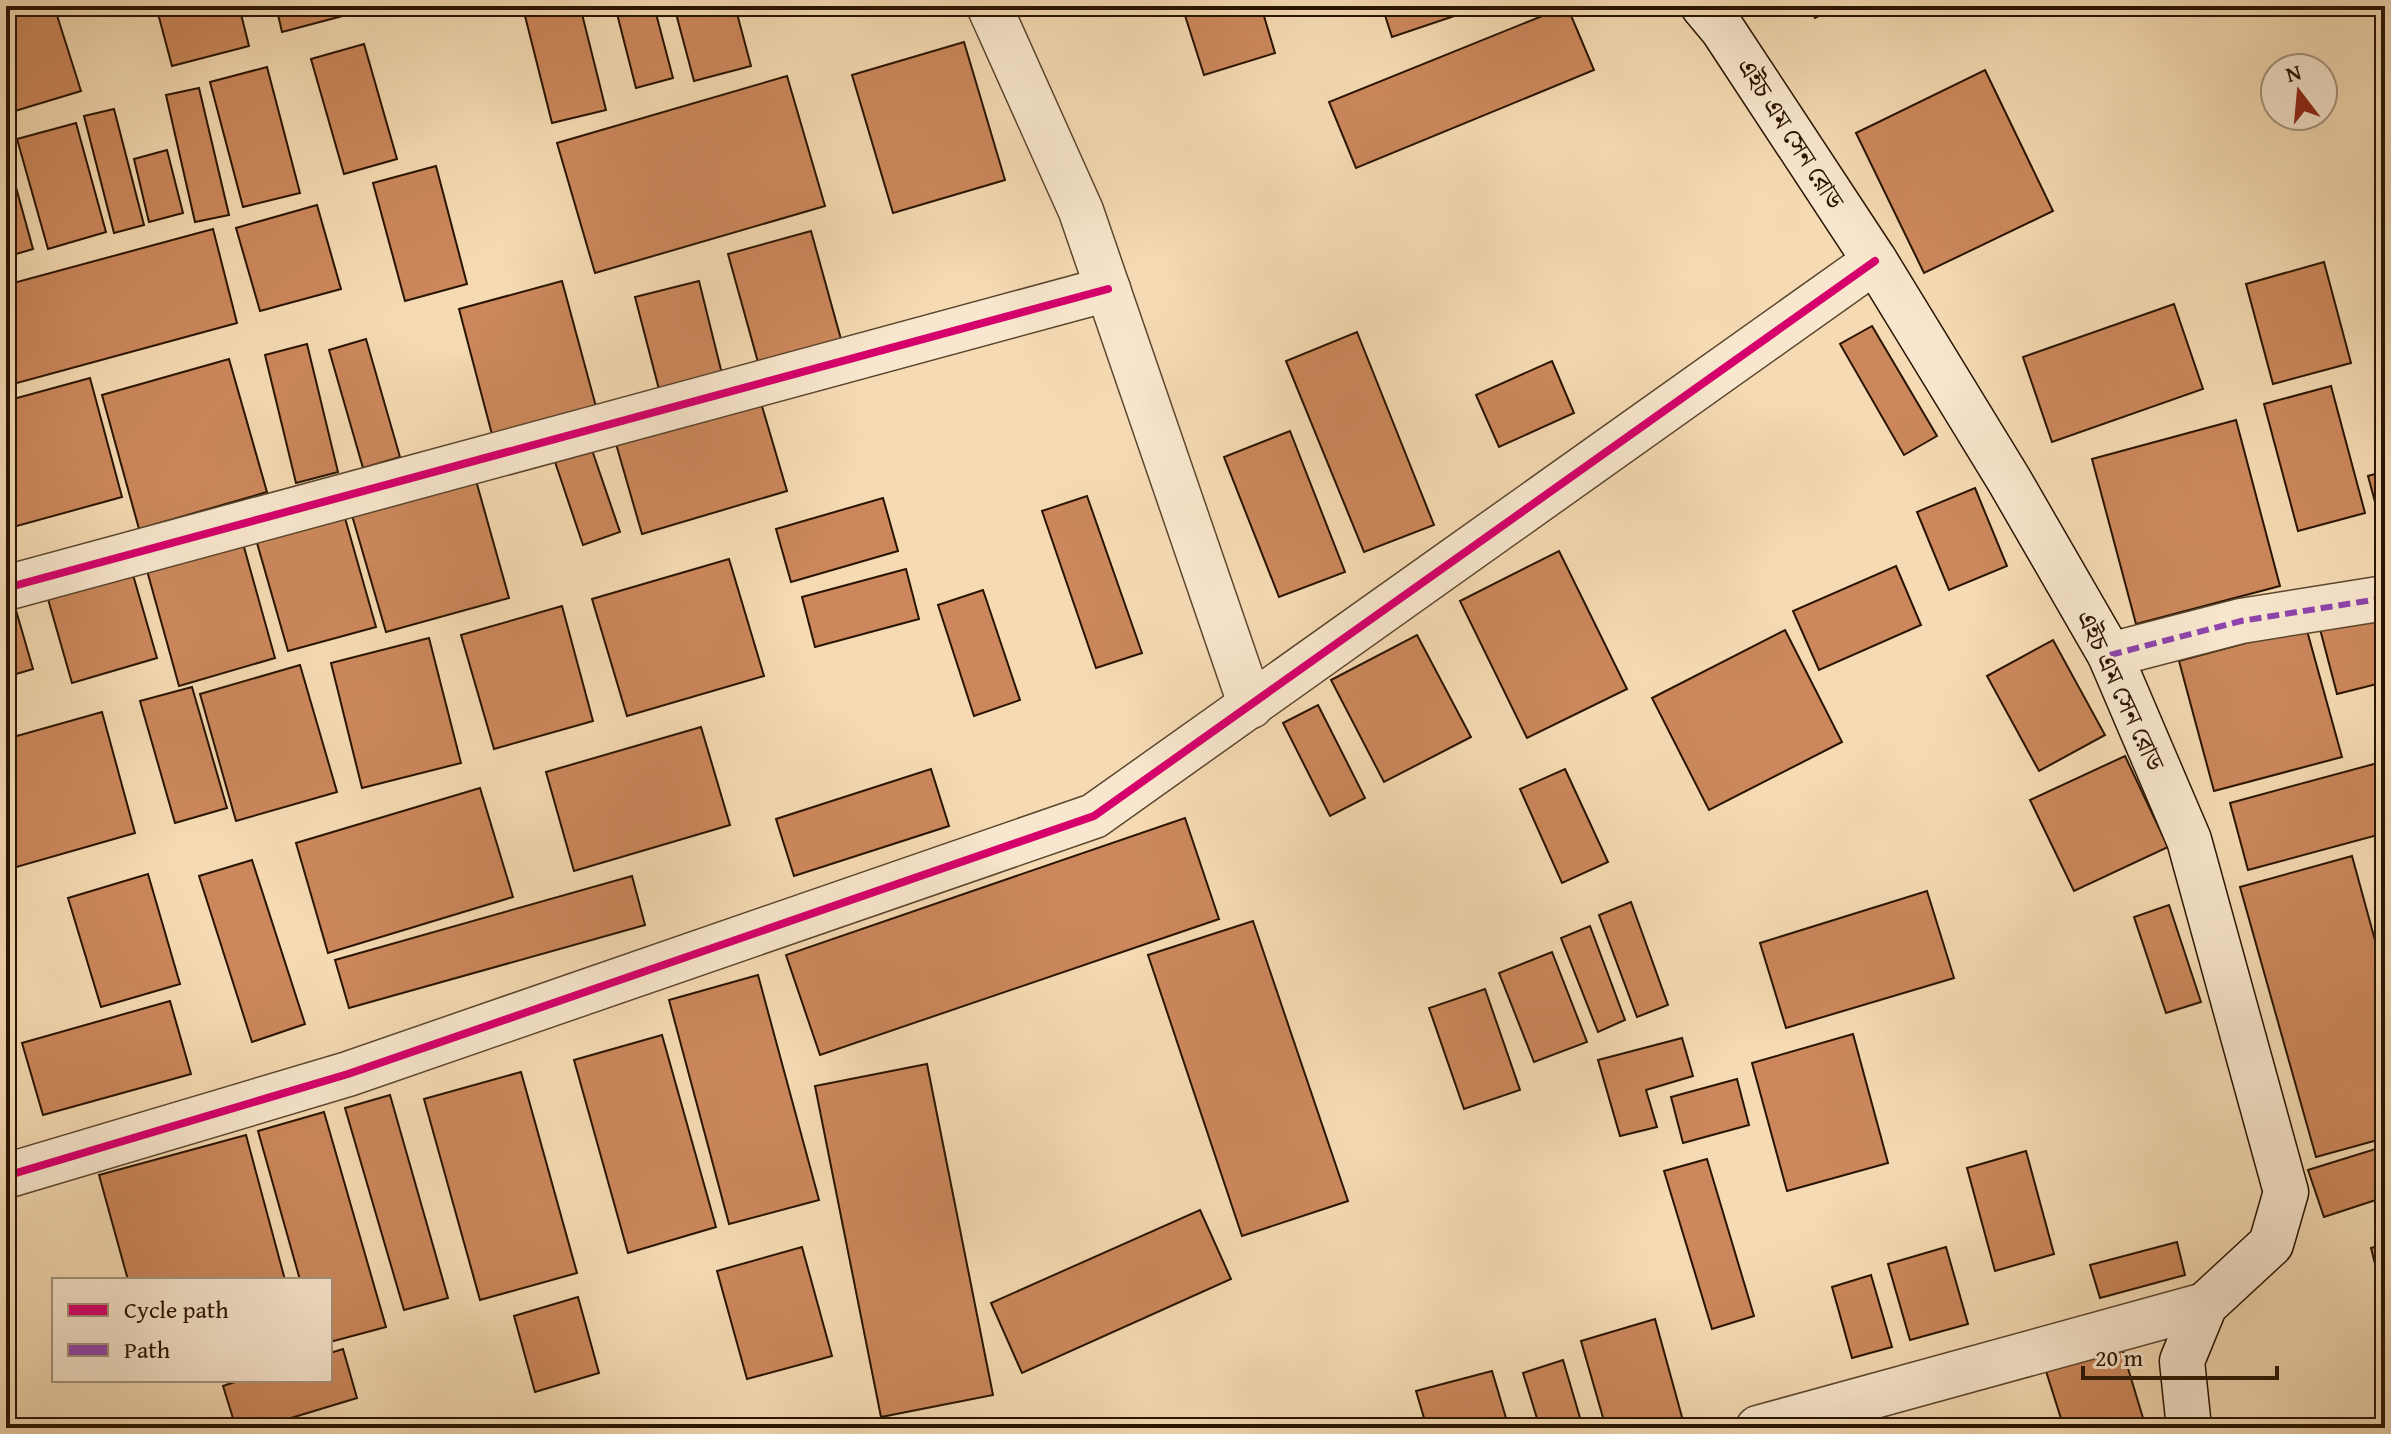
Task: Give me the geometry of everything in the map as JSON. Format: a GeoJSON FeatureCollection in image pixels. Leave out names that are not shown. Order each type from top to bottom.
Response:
{"type":"FeatureCollection","features":[{"type":"Feature","properties":{"kind":"street"},"geometry":{"type":"LineString","coordinates":[[989,6],[1081,211],[1251,706]]}},
{"type":"Feature","properties":{"kind":"street","name":"এইচ এম সেন রোড"},"geometry":{"type":"LineString","coordinates":[[1703,6],[1723,30],[1875,261],[2009,480],[2110,655],[2189,840],[2286,1192],[2271,1244],[2205,1305],[2182,1361],[2189,1428]]}},
{"type":"Feature","properties":{"kind":"street"},"geometry":{"type":"LineString","coordinates":[[6,1176],[348,1074],[1094,816],[1875,261]]}},
{"type":"Feature","properties":{"kind":"street"},"geometry":{"type":"LineString","coordinates":[[6,588],[1108,289]]}},
{"type":"Feature","properties":{"kind":"street"},"geometry":{"type":"LineString","coordinates":[[2110,655],[2241,621],[2385,598]]}},
{"type":"Feature","properties":{"kind":"street"},"geometry":{"type":"LineString","coordinates":[[1758,1428],[2205,1305]]}},
{"type":"Feature","properties":{"kind":"building"},"geometry":{"type":"Polygon","coordinates":[[[6,6],[54,6],[81,91],[15,111],[6,81],[6,6]]]}},
{"type":"Feature","properties":{"kind":"building"},"geometry":{"type":"Polygon","coordinates":[[[156,6],[239,6],[249,46],[172,66],[156,6]]]}},
{"type":"Feature","properties":{"kind":"building"},"geometry":{"type":"Polygon","coordinates":[[[276,6],[352,6],[354,13],[282,32],[276,6]]]}},
{"type":"Feature","properties":{"kind":"building"},"geometry":{"type":"Polygon","coordinates":[[[376,6],[398,6],[378,12],[376,6]]]}},
{"type":"Feature","properties":{"kind":"building"},"geometry":{"type":"Polygon","coordinates":[[[580,6],[606,110],[552,123],[523,8],[580,6]]]}},
{"type":"Feature","properties":{"kind":"building"},"geometry":{"type":"Polygon","coordinates":[[[615,6],[654,6],[673,78],[636,88],[615,6]]]}},
{"type":"Feature","properties":{"kind":"building"},"geometry":{"type":"Polygon","coordinates":[[[674,6],[735,6],[751,66],[694,81],[674,6]]]}},
{"type":"Feature","properties":{"kind":"building"},"geometry":{"type":"Polygon","coordinates":[[[1182,6],[1261,6],[1275,53],[1204,75],[1182,6]]]}},
{"type":"Feature","properties":{"kind":"building"},"geometry":{"type":"Polygon","coordinates":[[[1382,6],[1484,6],[1392,37],[1382,6]]]}},
{"type":"Feature","properties":{"kind":"building"},"geometry":{"type":"Polygon","coordinates":[[[1567,6],[1594,70],[1356,168],[1329,102],[1567,6]]]}},
{"type":"Feature","properties":{"kind":"building"},"geometry":{"type":"Polygon","coordinates":[[[1808,6],[1838,6],[1815,18],[1808,6]]]}},
{"type":"Feature","properties":{"kind":"building"},"geometry":{"type":"Polygon","coordinates":[[[964,42],[1005,180],[893,213],[852,75],[964,42]]]}},
{"type":"Feature","properties":{"kind":"building"},"geometry":{"type":"Polygon","coordinates":[[[364,44],[397,159],[344,174],[311,59],[364,44]]]}},
{"type":"Feature","properties":{"kind":"building"},"geometry":{"type":"Polygon","coordinates":[[[267,67],[300,193],[243,207],[210,82],[267,67]]]}},
{"type":"Feature","properties":{"kind":"building"},"geometry":{"type":"Polygon","coordinates":[[[1985,70],[2053,211],[1924,273],[1856,133],[1985,70]]]}},
{"type":"Feature","properties":{"kind":"building"},"geometry":{"type":"Polygon","coordinates":[[[787,76],[825,206],[595,273],[557,143],[787,76]]]}},
{"type":"Feature","properties":{"kind":"building"},"geometry":{"type":"Polygon","coordinates":[[[199,88],[229,215],[195,222],[166,95],[199,88]]]}},
{"type":"Feature","properties":{"kind":"building"},"geometry":{"type":"Polygon","coordinates":[[[114,109],[144,225],[114,233],[84,116],[114,109]]]}},
{"type":"Feature","properties":{"kind":"building"},"geometry":{"type":"Polygon","coordinates":[[[76,123],[106,232],[48,249],[17,139],[76,123]]]}},
{"type":"Feature","properties":{"kind":"building"},"geometry":{"type":"Polygon","coordinates":[[[167,150],[183,213],[149,222],[134,159],[167,150]]]}},
{"type":"Feature","properties":{"kind":"building"},"geometry":{"type":"Polygon","coordinates":[[[6,151],[33,249],[6,257],[6,151]]]}},
{"type":"Feature","properties":{"kind":"building"},"geometry":{"type":"Polygon","coordinates":[[[436,166],[467,284],[405,301],[373,183],[436,166]]]}},
{"type":"Feature","properties":{"kind":"building"},"geometry":{"type":"Polygon","coordinates":[[[317,205],[341,289],[260,311],[236,228],[317,205]]]}},
{"type":"Feature","properties":{"kind":"building"},"geometry":{"type":"Polygon","coordinates":[[[213,229],[237,323],[6,386],[6,285],[213,229]]]}},
{"type":"Feature","properties":{"kind":"building"},"geometry":{"type":"Polygon","coordinates":[[[811,231],[844,350],[761,373],[728,254],[811,231]]]}},
{"type":"Feature","properties":{"kind":"building"},"geometry":{"type":"Polygon","coordinates":[[[2324,262],[2351,363],[2273,384],[2246,284],[2324,262]]]}},
{"type":"Feature","properties":{"kind":"building"},"geometry":{"type":"Polygon","coordinates":[[[562,281],[598,414],[494,442],[459,309],[562,281]]]}},
{"type":"Feature","properties":{"kind":"building"},"geometry":{"type":"Polygon","coordinates":[[[699,281],[725,386],[662,401],[635,297],[699,281]]]}},
{"type":"Feature","properties":{"kind":"building"},"geometry":{"type":"Polygon","coordinates":[[[2174,304],[2203,389],[2052,442],[2023,357],[2174,304]]]}},
{"type":"Feature","properties":{"kind":"building"},"geometry":{"type":"Polygon","coordinates":[[[1872,326],[1937,436],[1904,455],[1840,344],[1872,326]]]}},
{"type":"Feature","properties":{"kind":"building"},"geometry":{"type":"Polygon","coordinates":[[[1357,332],[1434,525],[1364,552],[1286,361],[1357,332]]]}},
{"type":"Feature","properties":{"kind":"building"},"geometry":{"type":"Polygon","coordinates":[[[366,339],[400,457],[363,468],[329,350],[366,339]]]}},
{"type":"Feature","properties":{"kind":"building"},"geometry":{"type":"Polygon","coordinates":[[[307,344],[338,472],[296,483],[265,355],[307,344]]]}},
{"type":"Feature","properties":{"kind":"building"},"geometry":{"type":"Polygon","coordinates":[[[229,359],[267,492],[139,529],[102,395],[229,359]]]}},
{"type":"Feature","properties":{"kind":"building"},"geometry":{"type":"Polygon","coordinates":[[[1552,361],[1574,413],[1499,447],[1476,395],[1552,361]]]}},
{"type":"Feature","properties":{"kind":"building"},"geometry":{"type":"Polygon","coordinates":[[[90,378],[122,497],[6,529],[6,401],[90,378]]]}},
{"type":"Feature","properties":{"kind":"building"},"geometry":{"type":"Polygon","coordinates":[[[2331,386],[2365,513],[2298,531],[2264,404],[2331,386]]]}},
{"type":"Feature","properties":{"kind":"building"},"geometry":{"type":"Polygon","coordinates":[[[759,396],[787,491],[642,534],[614,437],[759,396]]]}},
{"type":"Feature","properties":{"kind":"building"},"geometry":{"type":"Polygon","coordinates":[[[2236,420],[2280,586],[2136,624],[2092,459],[2236,420]]]}},
{"type":"Feature","properties":{"kind":"building"},"geometry":{"type":"Polygon","coordinates":[[[1290,431],[1345,572],[1279,597],[1224,457],[1290,431]]]}},
{"type":"Feature","properties":{"kind":"building"},"geometry":{"type":"Polygon","coordinates":[[[592,450],[620,532],[583,545],[555,462],[592,450]]]}},
{"type":"Feature","properties":{"kind":"building"},"geometry":{"type":"Polygon","coordinates":[[[2385,471],[2385,539],[2368,476],[2385,471]]]}},
{"type":"Feature","properties":{"kind":"building"},"geometry":{"type":"Polygon","coordinates":[[[475,477],[509,598],[386,632],[351,512],[475,477]]]}},
{"type":"Feature","properties":{"kind":"building"},"geometry":{"type":"Polygon","coordinates":[[[1975,488],[2007,566],[1949,590],[1917,512],[1975,488]]]}},
{"type":"Feature","properties":{"kind":"building"},"geometry":{"type":"Polygon","coordinates":[[[1087,496],[1142,653],[1096,668],[1042,511],[1087,496]]]}},
{"type":"Feature","properties":{"kind":"building"},"geometry":{"type":"Polygon","coordinates":[[[883,498],[898,551],[791,582],[776,529],[883,498]]]}},
{"type":"Feature","properties":{"kind":"building"},"geometry":{"type":"Polygon","coordinates":[[[343,511],[376,627],[288,651],[255,536],[343,511]]]}},
{"type":"Feature","properties":{"kind":"building"},"geometry":{"type":"Polygon","coordinates":[[[242,540],[275,658],[179,686],[146,567],[242,540]]]}},
{"type":"Feature","properties":{"kind":"building"},"geometry":{"type":"Polygon","coordinates":[[[1559,551],[1627,689],[1527,738],[1460,601],[1559,551]]]}},
{"type":"Feature","properties":{"kind":"building"},"geometry":{"type":"Polygon","coordinates":[[[729,559],[764,676],[627,716],[592,599],[729,559]]]}},
{"type":"Feature","properties":{"kind":"building"},"geometry":{"type":"Polygon","coordinates":[[[129,561],[157,658],[72,683],[44,585],[129,561]]]}},
{"type":"Feature","properties":{"kind":"building"},"geometry":{"type":"Polygon","coordinates":[[[1896,566],[1921,625],[1819,670],[1793,611],[1896,566]]]}},
{"type":"Feature","properties":{"kind":"building"},"geometry":{"type":"Polygon","coordinates":[[[906,569],[919,619],[815,647],[802,597],[906,569]]]}},
{"type":"Feature","properties":{"kind":"building"},"geometry":{"type":"Polygon","coordinates":[[[983,590],[1020,700],[974,716],[938,605],[983,590]]]}},
{"type":"Feature","properties":{"kind":"building"},"geometry":{"type":"Polygon","coordinates":[[[11,593],[33,669],[6,677],[6,594],[11,593]]]}},
{"type":"Feature","properties":{"kind":"building"},"geometry":{"type":"Polygon","coordinates":[[[562,606],[593,721],[494,749],[461,635],[562,606]]]}},
{"type":"Feature","properties":{"kind":"building"},"geometry":{"type":"Polygon","coordinates":[[[2385,612],[2385,682],[2337,694],[2320,629],[2385,612]]]}},
{"type":"Feature","properties":{"kind":"building"},"geometry":{"type":"Polygon","coordinates":[[[2306,627],[2342,757],[2214,791],[2179,661],[2306,627]]]}},
{"type":"Feature","properties":{"kind":"building"},"geometry":{"type":"Polygon","coordinates":[[[1785,630],[1842,742],[1709,810],[1652,698],[1785,630]]]}},
{"type":"Feature","properties":{"kind":"building"},"geometry":{"type":"Polygon","coordinates":[[[1417,635],[1471,737],[1384,782],[1331,680],[1417,635]]]}},
{"type":"Feature","properties":{"kind":"building"},"geometry":{"type":"Polygon","coordinates":[[[429,638],[461,763],[362,788],[331,663],[429,638]]]}},
{"type":"Feature","properties":{"kind":"building"},"geometry":{"type":"Polygon","coordinates":[[[2053,640],[2105,735],[2039,771],[1987,676],[2053,640]]]}},
{"type":"Feature","properties":{"kind":"building"},"geometry":{"type":"Polygon","coordinates":[[[300,665],[337,792],[236,821],[200,694],[300,665]]]}},
{"type":"Feature","properties":{"kind":"building"},"geometry":{"type":"Polygon","coordinates":[[[192,687],[227,808],[175,823],[140,701],[192,687]]]}},
{"type":"Feature","properties":{"kind":"building"},"geometry":{"type":"Polygon","coordinates":[[[1318,705],[1365,798],[1330,816],[1283,723],[1318,705]]]}},
{"type":"Feature","properties":{"kind":"building"},"geometry":{"type":"Polygon","coordinates":[[[102,712],[135,833],[6,870],[6,739],[102,712]]]}},
{"type":"Feature","properties":{"kind":"building"},"geometry":{"type":"Polygon","coordinates":[[[701,727],[730,825],[574,871],[546,772],[701,727]]]}},
{"type":"Feature","properties":{"kind":"building"},"geometry":{"type":"Polygon","coordinates":[[[2125,756],[2168,847],[2074,891],[2030,800],[2125,756]]]}},
{"type":"Feature","properties":{"kind":"building"},"geometry":{"type":"Polygon","coordinates":[[[2385,761],[2385,833],[2248,870],[2230,803],[2385,761]]]}},
{"type":"Feature","properties":{"kind":"building"},"geometry":{"type":"Polygon","coordinates":[[[931,769],[949,826],[794,876],[776,819],[931,769]]]}},
{"type":"Feature","properties":{"kind":"building"},"geometry":{"type":"Polygon","coordinates":[[[1565,769],[1608,862],[1562,883],[1520,789],[1565,769]]]}},
{"type":"Feature","properties":{"kind":"building"},"geometry":{"type":"Polygon","coordinates":[[[480,788],[513,897],[328,953],[296,843],[480,788]]]}},
{"type":"Feature","properties":{"kind":"building"},"geometry":{"type":"Polygon","coordinates":[[[1185,818],[1219,919],[820,1055],[786,955],[1185,818]]]}},
{"type":"Feature","properties":{"kind":"building"},"geometry":{"type":"Polygon","coordinates":[[[2352,856],[2385,977],[2385,1138],[2316,1157],[2240,887],[2352,856]]]}},
{"type":"Feature","properties":{"kind":"building"},"geometry":{"type":"Polygon","coordinates":[[[252,860],[305,1024],[252,1042],[199,876],[252,860]]]}},
{"type":"Feature","properties":{"kind":"building"},"geometry":{"type":"Polygon","coordinates":[[[148,874],[180,984],[101,1007],[68,898],[148,874]]]}},
{"type":"Feature","properties":{"kind":"building"},"geometry":{"type":"Polygon","coordinates":[[[632,876],[645,925],[349,1008],[335,960],[632,876]]]}},
{"type":"Feature","properties":{"kind":"building"},"geometry":{"type":"Polygon","coordinates":[[[1927,891],[1954,978],[1786,1028],[1760,943],[1927,891]]]}},
{"type":"Feature","properties":{"kind":"building"},"geometry":{"type":"Polygon","coordinates":[[[1631,902],[1668,1005],[1637,1017],[1599,915],[1631,902]]]}},
{"type":"Feature","properties":{"kind":"building"},"geometry":{"type":"Polygon","coordinates":[[[2169,905],[2201,1002],[2166,1013],[2134,917],[2169,905]]]}},
{"type":"Feature","properties":{"kind":"building"},"geometry":{"type":"Polygon","coordinates":[[[1253,921],[1348,1201],[1242,1236],[1148,955],[1253,921]]]}},
{"type":"Feature","properties":{"kind":"building"},"geometry":{"type":"Polygon","coordinates":[[[1590,926],[1625,1020],[1598,1032],[1561,938],[1590,926]]]}},
{"type":"Feature","properties":{"kind":"building"},"geometry":{"type":"Polygon","coordinates":[[[1552,952],[1587,1042],[1534,1062],[1499,973],[1552,952]]]}},
{"type":"Feature","properties":{"kind":"building"},"geometry":{"type":"Polygon","coordinates":[[[758,975],[819,1200],[729,1224],[669,1000],[758,975]]]}},
{"type":"Feature","properties":{"kind":"building"},"geometry":{"type":"Polygon","coordinates":[[[1485,989],[1520,1090],[1464,1109],[1429,1008],[1485,989]]]}},
{"type":"Feature","properties":{"kind":"building"},"geometry":{"type":"Polygon","coordinates":[[[170,1001],[191,1074],[43,1115],[22,1043],[170,1001]]]}},
{"type":"Feature","properties":{"kind":"building"},"geometry":{"type":"Polygon","coordinates":[[[1853,1034],[1888,1163],[1787,1191],[1752,1063],[1853,1034]]]}},
{"type":"Feature","properties":{"kind":"building"},"geometry":{"type":"Polygon","coordinates":[[[662,1035],[716,1227],[628,1253],[574,1060],[662,1035]]]}},
{"type":"Feature","properties":{"kind":"building"},"geometry":{"type":"Polygon","coordinates":[[[1682,1038],[1693,1076],[1646,1090],[1657,1127],[1620,1136],[1598,1060],[1682,1038]]]}},
{"type":"Feature","properties":{"kind":"building"},"geometry":{"type":"Polygon","coordinates":[[[927,1064],[993,1395],[881,1417],[815,1086],[927,1064]]]}},
{"type":"Feature","properties":{"kind":"building"},"geometry":{"type":"Polygon","coordinates":[[[521,1072],[577,1273],[480,1300],[424,1099],[521,1072]]]}},
{"type":"Feature","properties":{"kind":"building"},"geometry":{"type":"Polygon","coordinates":[[[1737,1079],[1749,1125],[1683,1143],[1671,1097],[1737,1079]]]}},
{"type":"Feature","properties":{"kind":"building"},"geometry":{"type":"Polygon","coordinates":[[[390,1095],[448,1298],[404,1310],[345,1108],[390,1095]]]}},
{"type":"Feature","properties":{"kind":"building"},"geometry":{"type":"Polygon","coordinates":[[[324,1112],[386,1327],[332,1341],[332,1278],[299,1278],[258,1131],[324,1112]]]}},
{"type":"Feature","properties":{"kind":"building"},"geometry":{"type":"Polygon","coordinates":[[[246,1135],[284,1278],[127,1278],[99,1175],[246,1135]]]}},
{"type":"Feature","properties":{"kind":"building"},"geometry":{"type":"Polygon","coordinates":[[[2385,1146],[2385,1197],[2324,1217],[2308,1170],[2385,1146]]]}},
{"type":"Feature","properties":{"kind":"building"},"geometry":{"type":"Polygon","coordinates":[[[2026,1151],[2054,1254],[1995,1271],[1967,1168],[2026,1151]]]}},
{"type":"Feature","properties":{"kind":"building"},"geometry":{"type":"Polygon","coordinates":[[[1707,1159],[1754,1316],[1712,1329],[1664,1171],[1707,1159]]]}},
{"type":"Feature","properties":{"kind":"building"},"geometry":{"type":"Polygon","coordinates":[[[1200,1210],[1231,1279],[1022,1373],[991,1303],[1200,1210]]]}},
{"type":"Feature","properties":{"kind":"building"},"geometry":{"type":"Polygon","coordinates":[[[2177,1242],[2185,1275],[2100,1298],[2090,1265],[2177,1242]]]}},
{"type":"Feature","properties":{"kind":"building"},"geometry":{"type":"Polygon","coordinates":[[[2385,1244],[2385,1303],[2371,1248],[2385,1244]]]}},
{"type":"Feature","properties":{"kind":"building"},"geometry":{"type":"Polygon","coordinates":[[[802,1247],[832,1356],[747,1379],[717,1271],[802,1247]]]}},
{"type":"Feature","properties":{"kind":"building"},"geometry":{"type":"Polygon","coordinates":[[[1946,1247],[1968,1324],[1910,1340],[1888,1264],[1946,1247]]]}},
{"type":"Feature","properties":{"kind":"building"},"geometry":{"type":"Polygon","coordinates":[[[1871,1275],[1892,1347],[1852,1358],[1832,1287],[1871,1275]]]}},
{"type":"Feature","properties":{"kind":"building"},"geometry":{"type":"Polygon","coordinates":[[[578,1297],[599,1373],[535,1392],[514,1316],[578,1297]]]}},
{"type":"Feature","properties":{"kind":"building"},"geometry":{"type":"Polygon","coordinates":[[[1655,1319],[1685,1428],[1606,1428],[1581,1341],[1655,1319]]]}},
{"type":"Feature","properties":{"kind":"building"},"geometry":{"type":"Polygon","coordinates":[[[2121,1345],[2146,1428],[2064,1428],[2045,1368],[2121,1345]]]}},
{"type":"Feature","properties":{"kind":"building"},"geometry":{"type":"Polygon","coordinates":[[[343,1349],[357,1398],[258,1428],[236,1428],[223,1386],[235,1382],[332,1382],[332,1352],[343,1349]]]}},
{"type":"Feature","properties":{"kind":"building"},"geometry":{"type":"Polygon","coordinates":[[[1563,1360],[1583,1428],[1540,1428],[1523,1373],[1563,1360]]]}},
{"type":"Feature","properties":{"kind":"building"},"geometry":{"type":"Polygon","coordinates":[[[1492,1371],[1509,1428],[1427,1428],[1416,1391],[1492,1371]]]}},
{"type":"Feature","properties":{"kind":"marked path"},"geometry":{"type":"LineString","coordinates":[[2110,655],[2241,621],[2385,598]]}},
{"type":"Feature","properties":{"kind":"cycle path"},"geometry":{"type":"LineString","coordinates":[[6,1176],[348,1074],[1094,816],[1875,261]]}},
{"type":"Feature","properties":{"kind":"cycle path"},"geometry":{"type":"LineString","coordinates":[[6,588],[1108,289]]}}]}
